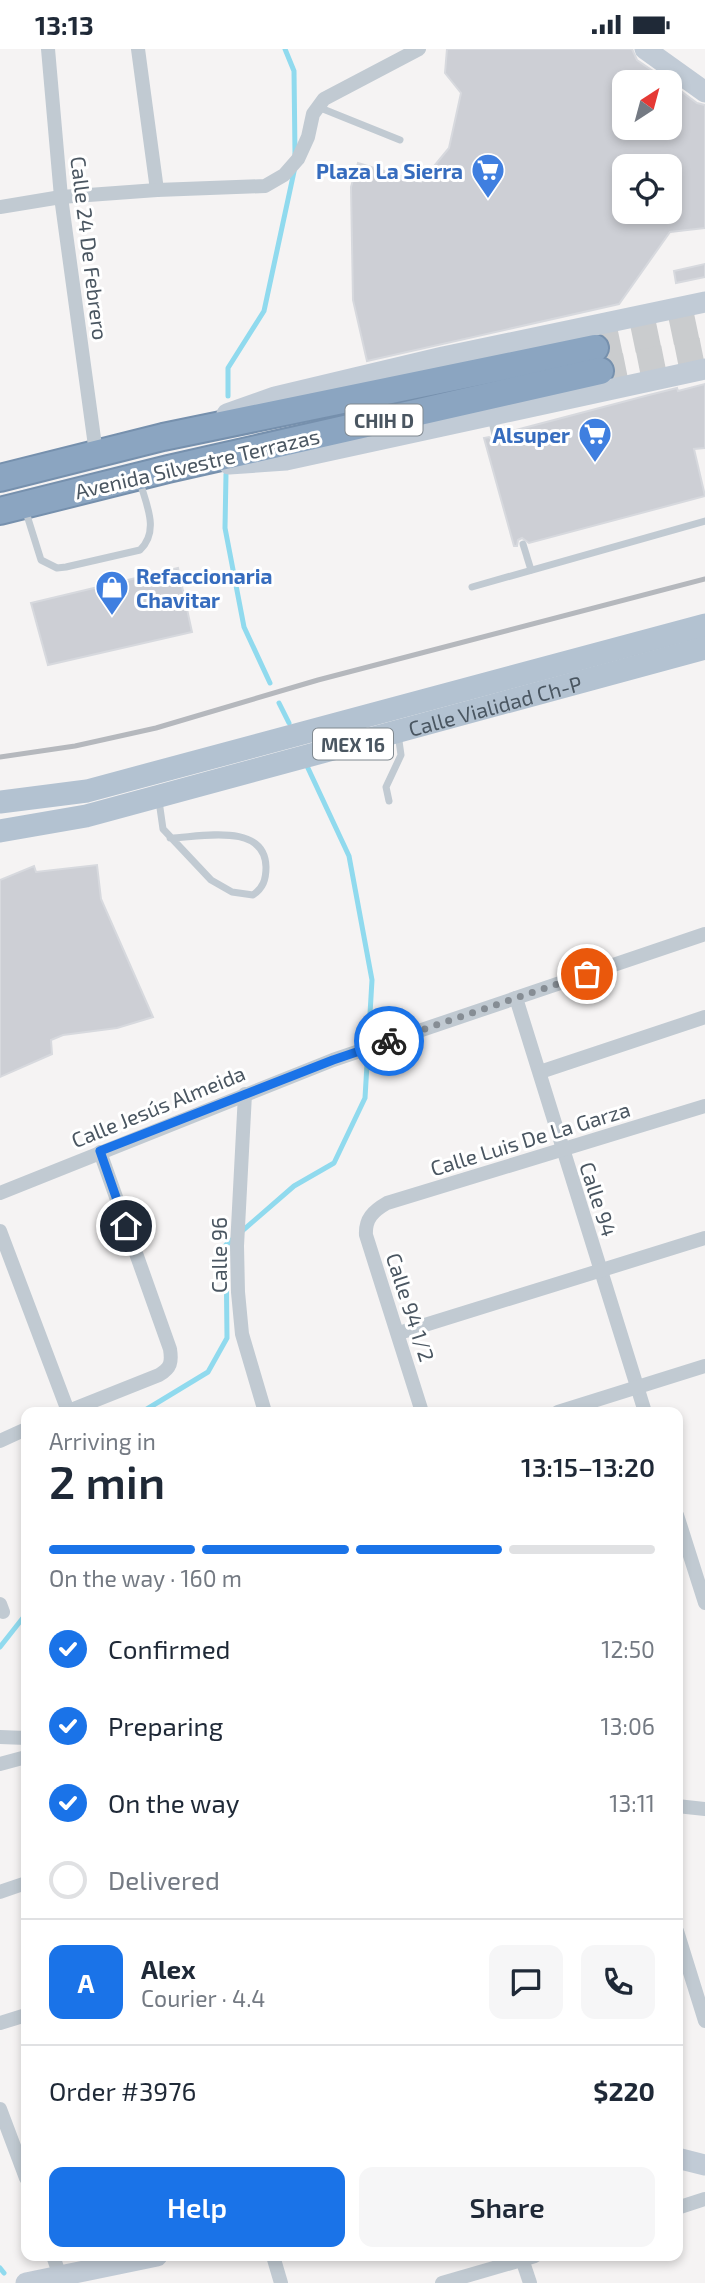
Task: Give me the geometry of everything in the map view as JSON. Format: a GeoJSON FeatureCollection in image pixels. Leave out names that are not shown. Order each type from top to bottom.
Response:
{"type":"FeatureCollection","features":[{"type":"Feature","properties":{"kind":"highway","name":"Avenida Silvestre Terrazas"},"geometry":{"type":"LineString","coordinates":[[0,478],[163,437],[597,360],[12,508]]}},
{"type":"Feature","properties":{"kind":"main road","name":"Calle Vialidad Ch-P"},"geometry":{"type":"LineString","coordinates":[[0,802],[88,791],[395,721],[704,640]]}},
{"type":"Feature","properties":{"kind":"main road","name":"Calle Vialidad Ch-P"},"geometry":{"type":"LineString","coordinates":[[0,831],[86,816],[159,796],[395,721]]}},
{"type":"Feature","properties":{"kind":"street","name":"Calle 24 De Febrero"},"geometry":{"type":"LineString","coordinates":[[48,49],[61,197],[96,453]]}},
{"type":"Feature","properties":{"kind":"street"},"geometry":{"type":"LineString","coordinates":[[138,49],[157,190]]}},
{"type":"Feature","properties":{"kind":"street"},"geometry":{"type":"LineString","coordinates":[[0,207],[61,197],[265,186],[276,182],[295,163],[304,148],[321,103],[419,49]]}},
{"type":"Feature","properties":{"kind":"street"},"geometry":{"type":"LineString","coordinates":[[645,49],[705,92]]}},
{"type":"Feature","properties":{"kind":"street","name":"CHIH D"},"geometry":{"type":"LineString","coordinates":[[163,437],[275,397],[443,357],[705,302]]}},
{"type":"Feature","properties":{"kind":"street","name":"CHIH D"},"geometry":{"type":"LineString","coordinates":[[168,468],[286,460],[493,426],[705,369]]}},
{"type":"Feature","properties":{"kind":"street"},"geometry":{"type":"LineString","coordinates":[[516,998],[705,934]]}},
{"type":"Feature","properties":{"kind":"street","name":"Calle Jesús Almeida"},"geometry":{"type":"LineString","coordinates":[[0,1193],[333,1060],[516,998]]}},
{"type":"Feature","properties":{"kind":"street","name":"Calle 94"},"geometry":{"type":"LineString","coordinates":[[516,998],[643,1407]]}},
{"type":"Feature","properties":{"kind":"street"},"geometry":{"type":"LineString","coordinates":[[540,1072],[705,1017]]}},
{"type":"Feature","properties":{"kind":"street","name":"Calle 96"},"geometry":{"type":"LineString","coordinates":[[244,1094],[237,1246],[238,1292],[243,1334],[264,1407]]}},
{"type":"Feature","properties":{"kind":"street","name":"Calle Luis De La Garza"},"geometry":{"type":"LineString","coordinates":[[370,1216],[387,1203],[705,1106]]}},
{"type":"Feature","properties":{"kind":"street"},"geometry":{"type":"LineString","coordinates":[[79,1407],[159,1375],[169,1368],[170,1349],[100,1151]]}},
{"type":"Feature","properties":{"kind":"street","name":"Calle 94 1/2"},"geometry":{"type":"LineString","coordinates":[[370,1216],[365,1225],[366,1235],[421,1407]]}},
{"type":"Feature","properties":{"kind":"street"},"geometry":{"type":"LineString","coordinates":[[0,1231],[65,1407]]}},
{"type":"Feature","properties":{"kind":"street"},"geometry":{"type":"LineString","coordinates":[[399,1333],[705,1238]]}},
{"type":"Feature","properties":{"kind":"street"},"geometry":{"type":"LineString","coordinates":[[573,1407],[705,1366]]}},
{"type":"Feature","properties":{"kind":"street"},"geometry":{"type":"LineString","coordinates":[[0,1441],[21,1431]]}},
{"type":"Feature","properties":{"kind":"street"},"geometry":{"type":"LineString","coordinates":[[683,1534],[705,1603]]}},
{"type":"Feature","properties":{"kind":"street"},"geometry":{"type":"LineString","coordinates":[[0,1737],[21,1738]]}},
{"type":"Feature","properties":{"kind":"street"},"geometry":{"type":"LineString","coordinates":[[0,1764],[21,1758]]}},
{"type":"Feature","properties":{"kind":"street"},"geometry":{"type":"LineString","coordinates":[[683,1807],[705,1809]]}},
{"type":"Feature","properties":{"kind":"street"},"geometry":{"type":"LineString","coordinates":[[0,1892],[21,1886]]}},
{"type":"Feature","properties":{"kind":"street"},"geometry":{"type":"LineString","coordinates":[[683,1950],[705,2021]]}},
{"type":"Feature","properties":{"kind":"street"},"geometry":{"type":"LineString","coordinates":[[0,2023],[21,2017]]}},
{"type":"Feature","properties":{"kind":"street"},"geometry":{"type":"LineString","coordinates":[[0,2109],[21,2148]]}},
{"type":"Feature","properties":{"kind":"street"},"geometry":{"type":"LineString","coordinates":[[683,2160],[705,2165]]}},
{"type":"Feature","properties":{"kind":"street"},"geometry":{"type":"LineString","coordinates":[[683,2207],[705,2199]]}},
{"type":"Feature","properties":{"kind":"street"},"geometry":{"type":"LineString","coordinates":[[58,2261],[74,2277]]}},
{"type":"Feature","properties":{"kind":"street"},"geometry":{"type":"LineString","coordinates":[[26,2283],[74,2277],[136,2261]]}},
{"type":"Feature","properties":{"kind":"street"},"geometry":{"type":"LineString","coordinates":[[274,2261],[281,2283]]}},
{"type":"Feature","properties":{"kind":"street"},"geometry":{"type":"LineString","coordinates":[[442,2283],[513,2261]]}},
{"type":"Feature","properties":{"kind":"street"},"geometry":{"type":"LineString","coordinates":[[527,2261],[530,2283]]}},
{"type":"Feature","properties":{"kind":"lane"},"geometry":{"type":"LineString","coordinates":[[321,103],[400,140]]}},
{"type":"Feature","properties":{"kind":"lane"},"geometry":{"type":"LineString","coordinates":[[12,508],[41,561],[47,565],[66,567],[140,550],[150,536],[150,521],[138,476]]}},
{"type":"Feature","properties":{"kind":"lane"},"geometry":{"type":"LineString","coordinates":[[472,587],[705,521]]}},
{"type":"Feature","properties":{"kind":"lane"},"geometry":{"type":"LineString","coordinates":[[523,544],[531,570]]}},
{"type":"Feature","properties":{"kind":"lane"},"geometry":{"type":"LineString","coordinates":[[389,801],[386,787],[401,755],[395,721]]}},
{"type":"Feature","properties":{"kind":"lane"},"geometry":{"type":"LineString","coordinates":[[158,773],[163,829],[170,838],[221,888],[253,895],[264,885],[266,859],[262,848],[243,836],[170,838]]}},
{"type":"Feature","properties":{"kind":"building","name":"Plaza La Sierra"},"geometry":{"type":"Polygon","coordinates":[[[447,49],[632,49],[637,60],[652,70],[612,70],[612,140],[682,140],[682,92],[697,103],[705,105],[705,228],[670,232],[619,304],[367,361],[353,300],[351,187],[358,163],[421,182],[449,148],[461,93],[445,73],[447,49]]]}},
{"type":"Feature","properties":{"kind":"building"},"geometry":{"type":"Polygon","coordinates":[[[705,264],[705,277],[676,283],[674,271],[705,264]]]}},
{"type":"Feature","properties":{"kind":"building","name":"Alsuper"},"geometry":{"type":"Polygon","coordinates":[[[705,384],[705,448],[694,449],[705,496],[529,543],[522,538],[518,540],[517,546],[514,546],[484,438],[497,441],[501,434],[677,388],[678,391],[705,384]]]}},
{"type":"Feature","properties":{"kind":"building","name":"Refaccionaria Chavitar"},"geometry":{"type":"Polygon","coordinates":[[[178,568],[192,632],[48,665],[31,603],[178,568]]]}},
{"type":"Feature","properties":{"kind":"building"},"geometry":{"type":"Polygon","coordinates":[[[97,865],[101,899],[153,1017],[117,1028],[63,1035],[51,1040],[52,1054],[0,1077],[0,880],[34,866],[36,872],[97,865]]]}},
{"type":"Feature","properties":{"kind":"waterway"},"geometry":{"type":"LineString","coordinates":[[285,49],[294,71],[295,154]]}},
{"type":"Feature","properties":{"kind":"waterway"},"geometry":{"type":"LineString","coordinates":[[228,396],[228,368],[264,311],[295,167]]}},
{"type":"Feature","properties":{"kind":"waterway"},"geometry":{"type":"LineString","coordinates":[[226,474],[225,528],[244,627],[270,683]]}},
{"type":"Feature","properties":{"kind":"waterway"},"geometry":{"type":"LineString","coordinates":[[279,703],[289,723]]}},
{"type":"Feature","properties":{"kind":"waterway"},"geometry":{"type":"LineString","coordinates":[[150,1407],[208,1372],[227,1338],[226,1245],[294,1186],[334,1163],[365,1098],[372,980],[349,856],[307,766]]}},
{"type":"Feature","properties":{"kind":"waterway"},"geometry":{"type":"LineString","coordinates":[[0,1647],[21,1620]]}},
{"type":"Feature","properties":{"kind":"waterway"},"geometry":{"type":"LineString","coordinates":[[0,2268],[4,2273]]}},
{"type":"Feature","properties":{"kind":"tunnel"},"geometry":{"type":"LineString","coordinates":[[595,348],[705,325]]}},
{"type":"Feature","properties":{"kind":"tunnel"},"geometry":{"type":"LineString","coordinates":[[600,371],[705,350]]}},
{"type":"Feature","properties":{"kind":"railway"},"geometry":{"type":"LineString","coordinates":[[0,757],[75,746],[156,728],[318,680],[705,579]]}},
{"type":"Feature","properties":{"kind":"way so far"},"geometry":{"type":"LineString","coordinates":[[389,1041],[587,974]]}},
{"type":"Feature","properties":{"kind":"place","name":"Plaza La Sierra"},"geometry":{"type":"Point","coordinates":[488,200]}},
{"type":"Feature","properties":{"kind":"place","name":"Alsuper"},"geometry":{"type":"Point","coordinates":[595,464]}},
{"type":"Feature","properties":{"kind":"place","name":"Refaccionaria Chavitar"},"geometry":{"type":"Point","coordinates":[112,617]}},
{"type":"Feature","properties":{"kind":"route"},"geometry":{"type":"LineString","coordinates":[[126,1226],[100,1151],[333,1060],[389,1041]]}}]}
